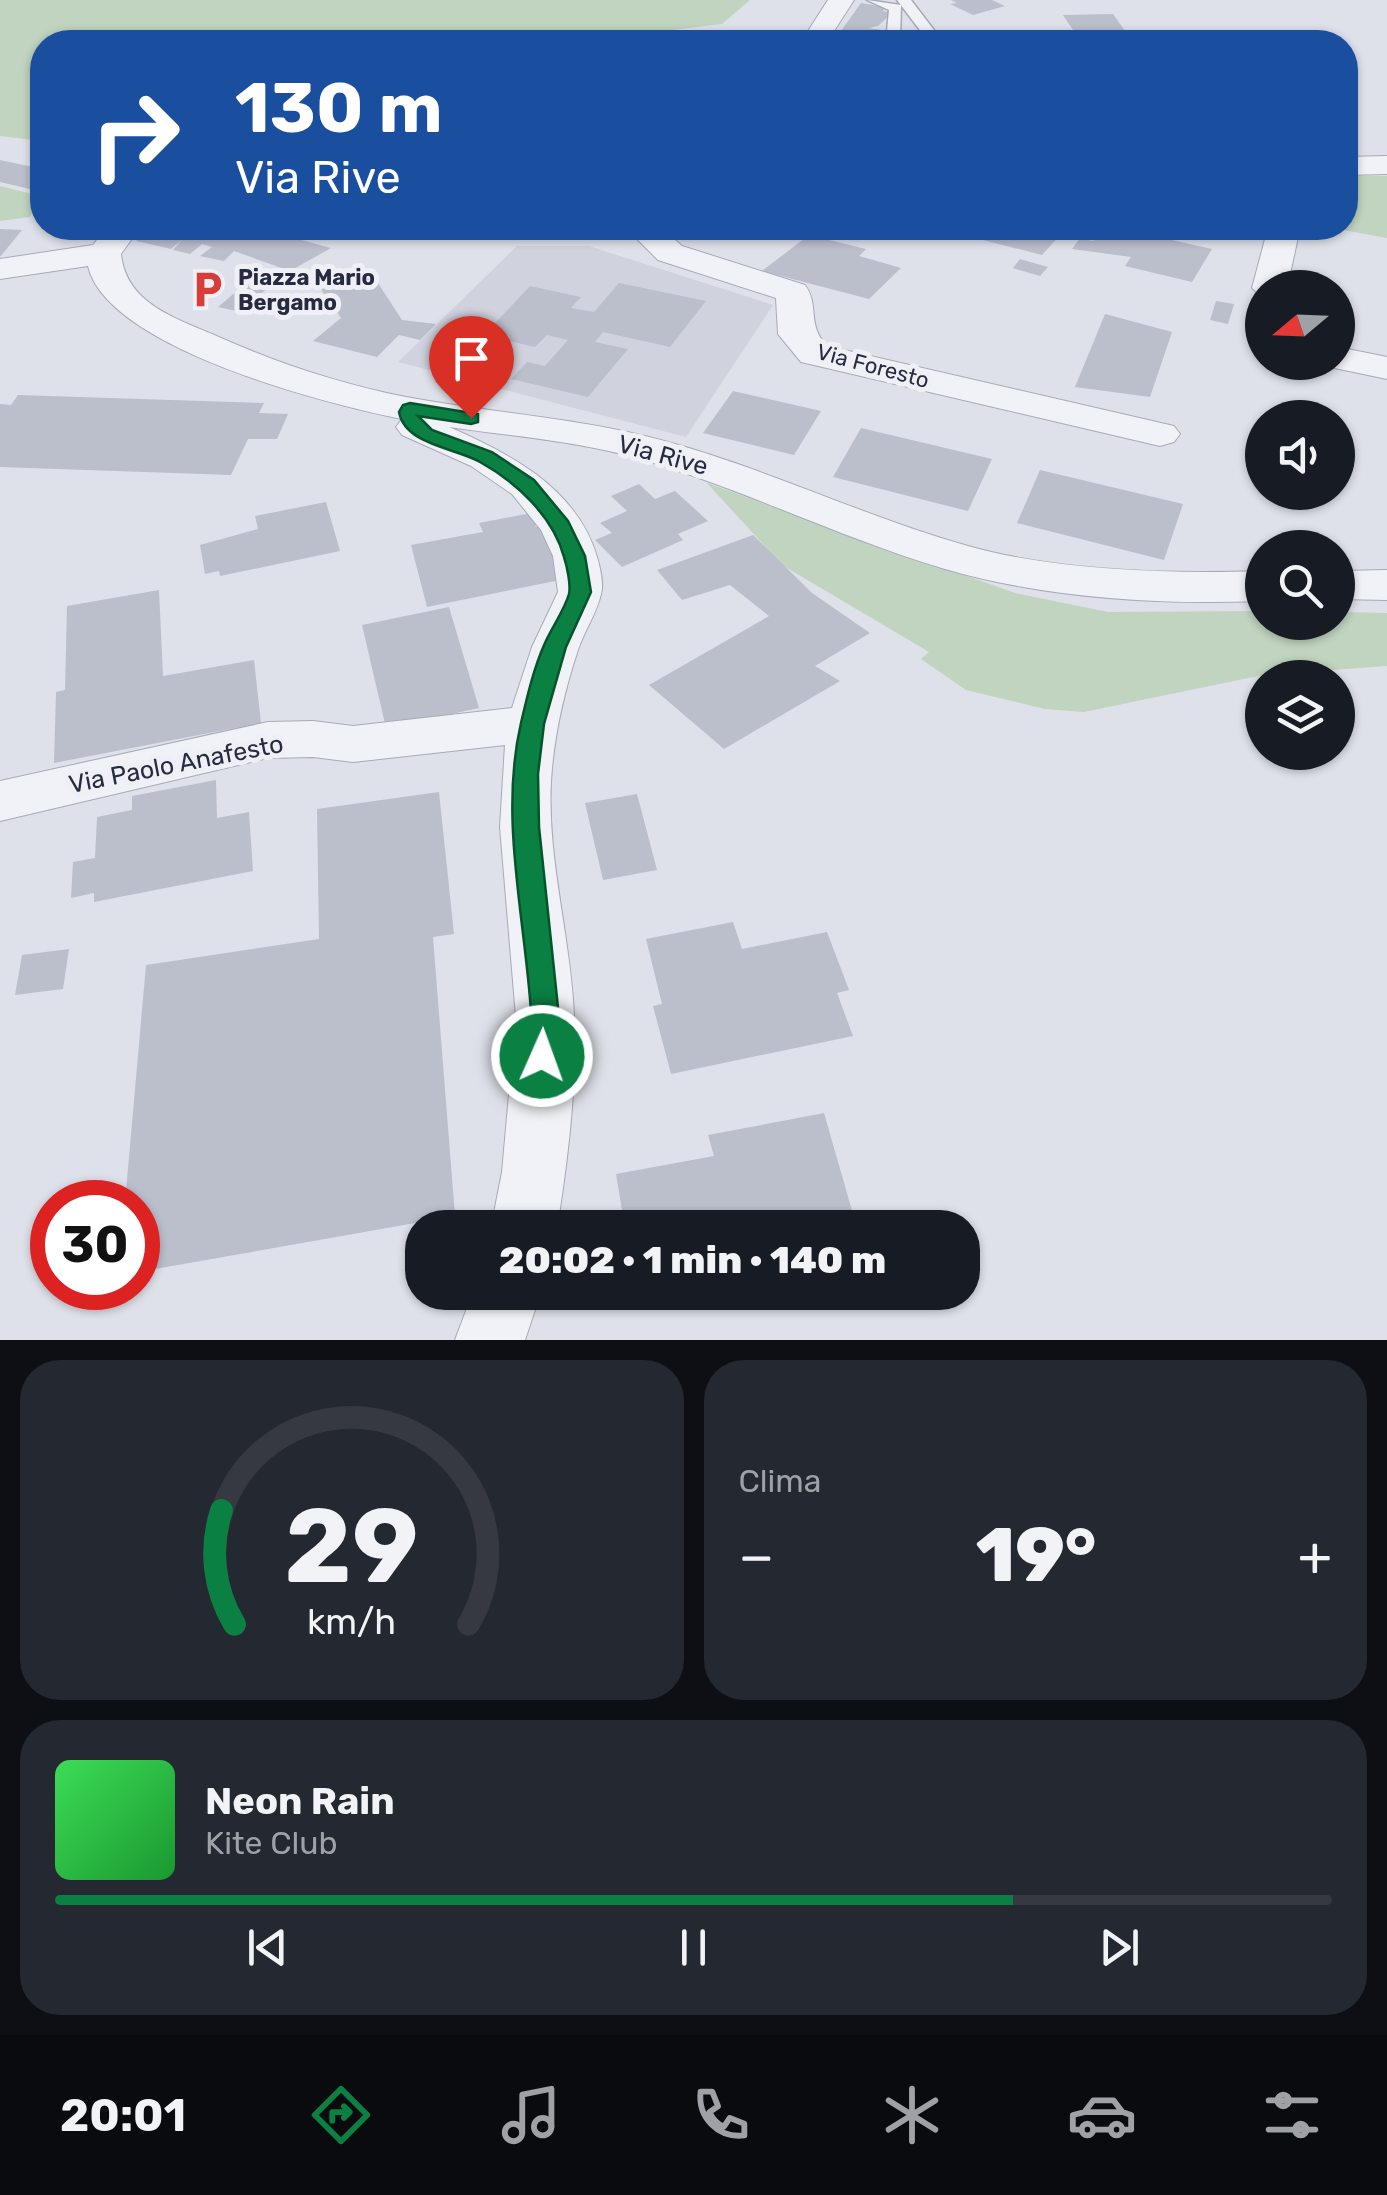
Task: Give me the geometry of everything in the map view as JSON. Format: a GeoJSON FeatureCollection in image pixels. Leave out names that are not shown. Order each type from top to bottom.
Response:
{"type":"FeatureCollection","features":[{"type":"Feature","properties":{"kind":"street"},"geometry":{"type":"LineString","coordinates":[[822,30],[841,0]]}},
{"type":"Feature","properties":{"kind":"street"},"geometry":{"type":"LineString","coordinates":[[1358,166],[1387,165]]}},
{"type":"Feature","properties":{"kind":"street","name":"Via Foresto"},"geometry":{"type":"LineString","coordinates":[[654,240],[670,253],[793,292],[797,302],[796,334],[814,354],[1160,434]]}},
{"type":"Feature","properties":{"kind":"street"},"geometry":{"type":"LineString","coordinates":[[1274,270],[1281,240]]}},
{"type":"Feature","properties":{"kind":"street"},"geometry":{"type":"LineString","coordinates":[[0,269],[110,252]]}},
{"type":"Feature","properties":{"kind":"street"},"geometry":{"type":"LineString","coordinates":[[0,283],[110,252]]}},
{"type":"Feature","properties":{"kind":"street","name":"Via Rive"},"geometry":{"type":"LineString","coordinates":[[110,252],[109,286],[141,313],[207,346],[323,388],[410,409],[591,437],[688,460],[958,558],[1098,583],[1245,587]]}},
{"type":"Feature","properties":{"kind":"street"},"geometry":{"type":"LineString","coordinates":[[1355,361],[1387,368]]}},
{"type":"Feature","properties":{"kind":"street"},"geometry":{"type":"LineString","coordinates":[[410,409],[410,420],[425,434],[485,456],[527,484],[560,526],[575,556],[580,592],[554,647],[532,724],[526,774],[526,827],[545,1017],[534,1172],[527,1210]]}},
{"type":"Feature","properties":{"kind":"street"},"geometry":{"type":"LineString","coordinates":[[1355,585],[1387,585]]}},
{"type":"Feature","properties":{"kind":"street","name":"Via Paolo Anafesto"},"geometry":{"type":"LineString","coordinates":[[0,801],[268,740],[354,744],[532,724]]}},
{"type":"Feature","properties":{"kind":"street"},"geometry":{"type":"LineString","coordinates":[[490,1340],[501,1310]]}},
{"type":"Feature","properties":{"kind":"lane"},"geometry":{"type":"LineString","coordinates":[[874,0],[896,8],[894,30]]}},
{"type":"Feature","properties":{"kind":"lane"},"geometry":{"type":"LineString","coordinates":[[904,0],[927,30]]}},
{"type":"Feature","properties":{"kind":"shaded area"},"geometry":{"type":"Polygon","coordinates":[[[517,246],[589,246],[773,305],[686,437],[398,362],[517,246]]]}},
{"type":"Feature","properties":{"kind":"green space"},"geometry":{"type":"Polygon","coordinates":[[[0,0],[750,0],[722,24],[673,30],[30,30],[30,140],[0,136],[0,0]]]}},
{"type":"Feature","properties":{"kind":"green space"},"geometry":{"type":"Polygon","coordinates":[[[1358,176],[1387,176],[1387,238],[1358,233],[1358,176]]]}},
{"type":"Feature","properties":{"kind":"green space"},"geometry":{"type":"Polygon","coordinates":[[[0,186],[30,194],[30,217],[0,221],[0,186]]]}},
{"type":"Feature","properties":{"kind":"green space"},"geometry":{"type":"Polygon","coordinates":[[[707,483],[1015,593],[1108,612],[1245,611],[1245,640],[1355,640],[1355,612],[1387,613],[1387,666],[1355,668],[1355,660],[1245,660],[1245,679],[1084,712],[1045,709],[966,690],[921,659],[929,652],[782,565],[707,483]]]}},
{"type":"Feature","properties":{"kind":"building"},"geometry":{"type":"Polygon","coordinates":[[[951,0],[992,0],[1005,6],[973,15],[950,4],[957,3],[951,0]]]}},
{"type":"Feature","properties":{"kind":"building"},"geometry":{"type":"Polygon","coordinates":[[[861,3],[885,7],[883,11],[892,13],[878,26],[868,28],[882,30],[842,30],[861,3]]]}},
{"type":"Feature","properties":{"kind":"building"},"geometry":{"type":"Polygon","coordinates":[[[1113,14],[1124,30],[1073,30],[1063,15],[1113,14]]]}},
{"type":"Feature","properties":{"kind":"building"},"geometry":{"type":"Polygon","coordinates":[[[0,160],[30,166],[30,189],[0,182],[0,160]]]}},
{"type":"Feature","properties":{"kind":"building"},"geometry":{"type":"Polygon","coordinates":[[[0,229],[22,230],[0,257],[0,229]]]}},
{"type":"Feature","properties":{"kind":"building"},"geometry":{"type":"Polygon","coordinates":[[[137,240],[182,240],[171,249],[137,240]]]}},
{"type":"Feature","properties":{"kind":"building"},"geometry":{"type":"Polygon","coordinates":[[[182,240],[301,240],[331,248],[290,271],[234,251],[224,261],[200,256],[212,247],[202,244],[190,254],[173,250],[182,240]]]}},
{"type":"Feature","properties":{"kind":"building"},"geometry":{"type":"Polygon","coordinates":[[[802,240],[829,240],[866,249],[859,256],[901,268],[869,299],[762,271],[802,240]]]}},
{"type":"Feature","properties":{"kind":"building"},"geometry":{"type":"Polygon","coordinates":[[[983,240],[1056,240],[1042,255],[983,240]]]}},
{"type":"Feature","properties":{"kind":"building"},"geometry":{"type":"Polygon","coordinates":[[[1079,240],[1172,240],[1212,249],[1192,282],[1125,266],[1131,257],[1072,249],[1079,240]]]}},
{"type":"Feature","properties":{"kind":"building"},"geometry":{"type":"Polygon","coordinates":[[[1020,259],[1048,267],[1040,276],[1013,268],[1020,259]]]}},
{"type":"Feature","properties":{"kind":"building"},"geometry":{"type":"Polygon","coordinates":[[[365,273],[370,282],[376,280],[402,320],[436,324],[420,340],[399,335],[377,357],[313,341],[341,318],[318,285],[365,273]]]}},
{"type":"Feature","properties":{"kind":"building"},"geometry":{"type":"Polygon","coordinates":[[[251,279],[273,283],[241,312],[218,307],[251,279]]]}},
{"type":"Feature","properties":{"kind":"building"},"geometry":{"type":"Polygon","coordinates":[[[619,283],[706,301],[670,347],[603,332],[595,342],[628,349],[588,397],[511,379],[527,362],[545,366],[568,340],[547,335],[535,347],[484,335],[530,286],[581,297],[571,308],[594,312],[619,283]]]}},
{"type":"Feature","properties":{"kind":"building"},"geometry":{"type":"Polygon","coordinates":[[[1216,301],[1234,304],[1228,324],[1210,320],[1216,301]]]}},
{"type":"Feature","properties":{"kind":"building"},"geometry":{"type":"Polygon","coordinates":[[[1105,314],[1172,332],[1150,397],[1075,387],[1105,314]]]}},
{"type":"Feature","properties":{"kind":"building"},"geometry":{"type":"Polygon","coordinates":[[[733,391],[821,411],[794,455],[703,433],[733,391]]]}},
{"type":"Feature","properties":{"kind":"building"},"geometry":{"type":"Polygon","coordinates":[[[18,395],[264,403],[259,413],[288,414],[277,439],[248,439],[231,475],[0,467],[0,404],[11,405],[18,395]]]}},
{"type":"Feature","properties":{"kind":"building"},"geometry":{"type":"Polygon","coordinates":[[[861,428],[992,459],[968,511],[833,477],[861,428]]]}},
{"type":"Feature","properties":{"kind":"building"},"geometry":{"type":"Polygon","coordinates":[[[1040,470],[1183,504],[1164,560],[1017,523],[1040,470]]]}},
{"type":"Feature","properties":{"kind":"building"},"geometry":{"type":"Polygon","coordinates":[[[639,484],[655,499],[675,491],[708,521],[678,534],[683,540],[622,567],[595,540],[612,533],[600,523],[627,511],[611,496],[639,484]]]}},
{"type":"Feature","properties":{"kind":"building"},"geometry":{"type":"Polygon","coordinates":[[[326,502],[340,551],[220,576],[219,571],[205,574],[200,545],[258,529],[255,516],[326,502]]]}},
{"type":"Feature","properties":{"kind":"building"},"geometry":{"type":"Polygon","coordinates":[[[531,513],[536,527],[545,525],[565,579],[427,607],[411,545],[483,532],[479,523],[531,513]]]}},
{"type":"Feature","properties":{"kind":"building"},"geometry":{"type":"Polygon","coordinates":[[[753,535],[812,593],[870,633],[815,666],[840,681],[724,749],[649,685],[769,616],[730,585],[682,600],[657,570],[753,535]]]}},
{"type":"Feature","properties":{"kind":"building"},"geometry":{"type":"Polygon","coordinates":[[[159,590],[163,676],[254,660],[261,723],[54,763],[56,692],[65,690],[67,606],[159,590]]]}},
{"type":"Feature","properties":{"kind":"building"},"geometry":{"type":"Polygon","coordinates":[[[449,607],[479,708],[386,728],[362,625],[449,607]]]}},
{"type":"Feature","properties":{"kind":"building"},"geometry":{"type":"Polygon","coordinates":[[[216,780],[217,818],[249,812],[253,871],[94,902],[94,893],[71,898],[73,862],[95,858],[97,817],[132,810],[132,796],[216,780]]]}},
{"type":"Feature","properties":{"kind":"building"},"geometry":{"type":"Polygon","coordinates":[[[439,792],[454,934],[433,937],[455,1210],[405,1210],[405,1225],[160,1268],[160,1180],[127,1180],[146,965],[319,939],[317,809],[439,792]]]}},
{"type":"Feature","properties":{"kind":"building"},"geometry":{"type":"Polygon","coordinates":[[[637,794],[657,870],[603,880],[585,803],[637,794]]]}},
{"type":"Feature","properties":{"kind":"building"},"geometry":{"type":"Polygon","coordinates":[[[733,922],[742,949],[827,932],[849,990],[837,993],[853,1036],[671,1074],[653,1006],[662,1004],[646,939],[733,922]]]}},
{"type":"Feature","properties":{"kind":"building"},"geometry":{"type":"Polygon","coordinates":[[[69,949],[63,989],[15,995],[22,955],[69,949]]]}},
{"type":"Feature","properties":{"kind":"building"},"geometry":{"type":"Polygon","coordinates":[[[824,1113],[852,1210],[622,1210],[616,1174],[714,1156],[708,1135],[824,1113]]]}},
{"type":"Feature","properties":{"kind":"place","name":"Piazza Mario Bergamo"},"geometry":{"type":"Point","coordinates":[208,290]}},
{"type":"Feature","properties":{"kind":"route"},"geometry":{"type":"LineString","coordinates":[[471,418],[410,409],[408,412],[414,426],[425,434],[485,456],[527,484],[560,526],[575,556],[580,592],[554,647],[532,724],[526,774],[526,827],[545,1017],[542,1056]]}}]}
